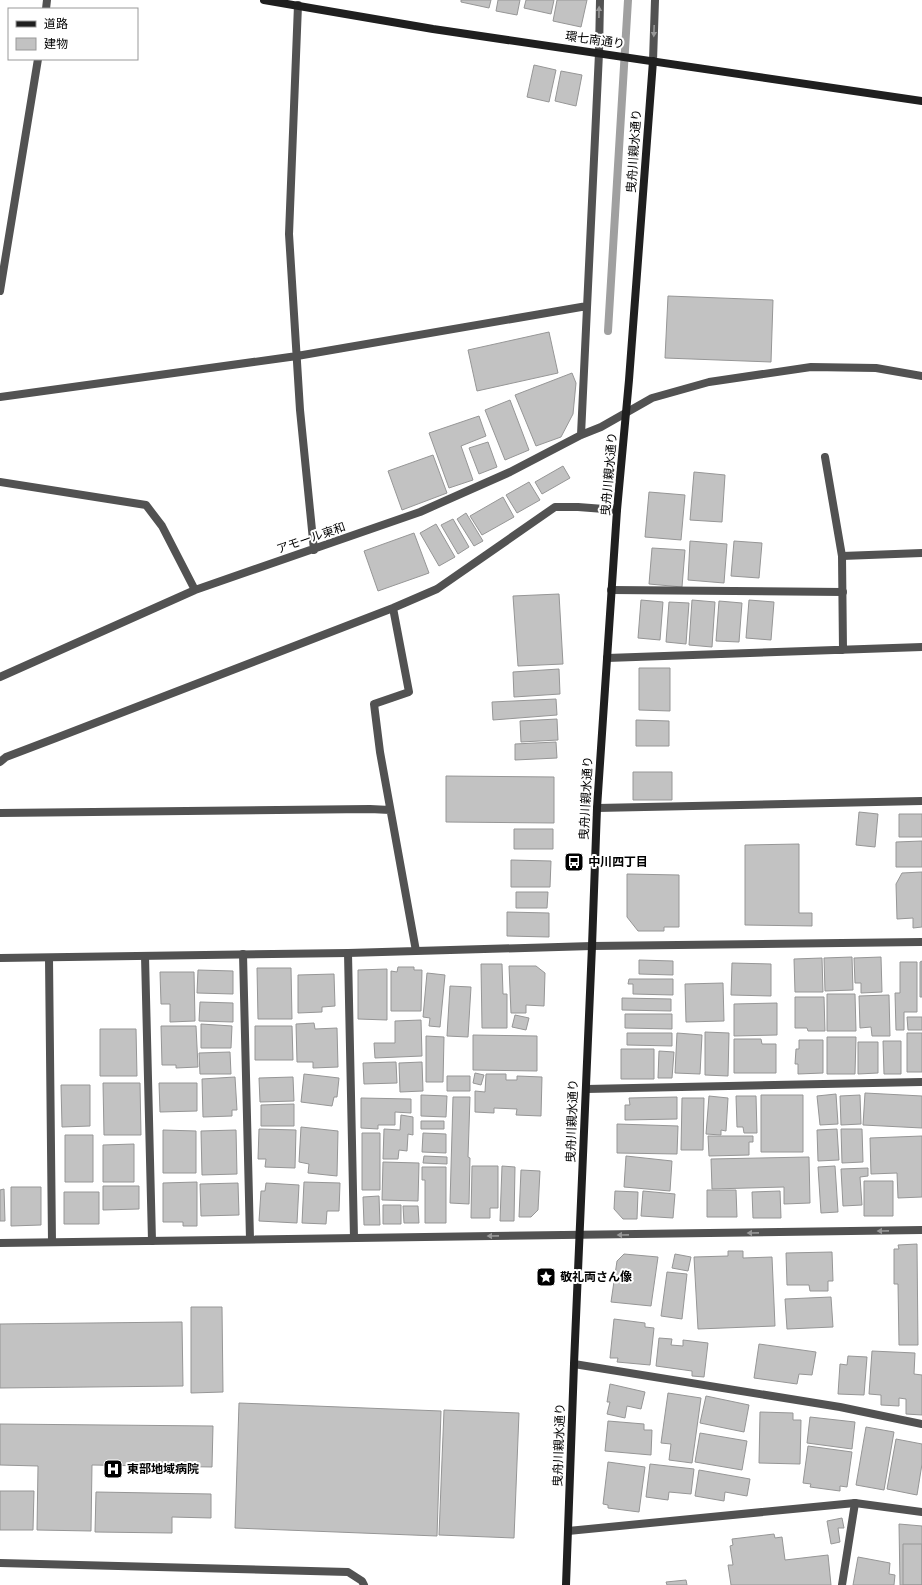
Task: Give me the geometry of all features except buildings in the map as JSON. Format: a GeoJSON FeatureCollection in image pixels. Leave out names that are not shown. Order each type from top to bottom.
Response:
{"type":"FeatureCollection","features":[{"type":"Feature","properties":{"kind":"street","name":"環七南通り"},"geometry":{"type":"LineString","coordinates":[[264,0],[433,29],[922,101]]}},
{"type":"Feature","properties":{"kind":"street"},"geometry":{"type":"LineString","coordinates":[[581,435],[599,53],[600,0]]}},
{"type":"Feature","properties":{"kind":"street"},"geometry":{"type":"LineString","coordinates":[[653,61],[655,0]]}},
{"type":"Feature","properties":{"kind":"street"},"geometry":{"type":"LineString","coordinates":[[298,5],[289,234],[297,356],[314,550]]}},
{"type":"Feature","properties":{"kind":"street"},"geometry":{"type":"LineString","coordinates":[[0,291],[4,243],[38,60]]}},
{"type":"Feature","properties":{"kind":"street","name":"曳舟川親水通り"},"geometry":{"type":"LineString","coordinates":[[566,1585],[592,946],[596,808],[617,510],[626,414],[653,61]]}},
{"type":"Feature","properties":{"kind":"street"},"geometry":{"type":"LineString","coordinates":[[0,397],[297,356],[587,306]]}},
{"type":"Feature","properties":{"kind":"street","name":"アモール東和"},"geometry":{"type":"LineString","coordinates":[[0,677],[195,590],[420,512],[510,472],[581,435],[626,414],[652,398],[708,382],[811,367],[876,368],[922,376]]}},
{"type":"Feature","properties":{"kind":"street"},"geometry":{"type":"LineString","coordinates":[[825,457],[842,556],[843,650]]}},
{"type":"Feature","properties":{"kind":"street"},"geometry":{"type":"LineString","coordinates":[[0,482],[146,505],[162,526],[195,590]]}},
{"type":"Feature","properties":{"kind":"street"},"geometry":{"type":"LineString","coordinates":[[0,762],[6,758],[56,738],[393,608],[437,588],[555,507],[617,510]]}},
{"type":"Feature","properties":{"kind":"street"},"geometry":{"type":"LineString","coordinates":[[842,556],[922,553]]}},
{"type":"Feature","properties":{"kind":"street"},"geometry":{"type":"LineString","coordinates":[[612,590],[843,592]]}},
{"type":"Feature","properties":{"kind":"street"},"geometry":{"type":"LineString","coordinates":[[393,608],[409,692],[374,704],[380,752],[416,951]]}},
{"type":"Feature","properties":{"kind":"street"},"geometry":{"type":"LineString","coordinates":[[607,658],[922,647]]}},
{"type":"Feature","properties":{"kind":"street"},"geometry":{"type":"LineString","coordinates":[[596,808],[922,801]]}},
{"type":"Feature","properties":{"kind":"street"},"geometry":{"type":"LineString","coordinates":[[0,812],[390,810]]}},
{"type":"Feature","properties":{"kind":"street"},"geometry":{"type":"LineString","coordinates":[[0,958],[348,953],[592,946],[922,942]]}},
{"type":"Feature","properties":{"kind":"street"},"geometry":{"type":"LineString","coordinates":[[348,953],[354,1238]]}},
{"type":"Feature","properties":{"kind":"street"},"geometry":{"type":"LineString","coordinates":[[243,954],[250,1239]]}},
{"type":"Feature","properties":{"kind":"street"},"geometry":{"type":"LineString","coordinates":[[146,956],[152,1241]]}},
{"type":"Feature","properties":{"kind":"street"},"geometry":{"type":"LineString","coordinates":[[49,958],[52,1242]]}},
{"type":"Feature","properties":{"kind":"street"},"geometry":{"type":"LineString","coordinates":[[586,1089],[922,1082]]}},
{"type":"Feature","properties":{"kind":"street"},"geometry":{"type":"LineString","coordinates":[[0,1243],[922,1230]]}},
{"type":"Feature","properties":{"kind":"street"},"geometry":{"type":"LineString","coordinates":[[574,1364],[840,1407],[922,1424]]}},
{"type":"Feature","properties":{"kind":"street"},"geometry":{"type":"LineString","coordinates":[[568,1531],[855,1503],[922,1512]]}},
{"type":"Feature","properties":{"kind":"street"},"geometry":{"type":"LineString","coordinates":[[842,1585],[855,1503]]}},
{"type":"Feature","properties":{"kind":"street"},"geometry":{"type":"LineString","coordinates":[[0,1563],[348,1572],[362,1581],[364,1585]]}},
{"type":"Feature","properties":{"kind":"waterway"},"geometry":{"type":"LineString","coordinates":[[608,331],[628,0]]}},
{"type":"Feature","properties":{"kind":"place","name":"中川四丁目"},"geometry":{"type":"Point","coordinates":[574,862]}},
{"type":"Feature","properties":{"kind":"place","name":"敬礼両さん像"},"geometry":{"type":"Point","coordinates":[546,1277]}},
{"type":"Feature","properties":{"kind":"place","name":"東部地域病院"},"geometry":{"type":"Point","coordinates":[113,1469]}}]}
